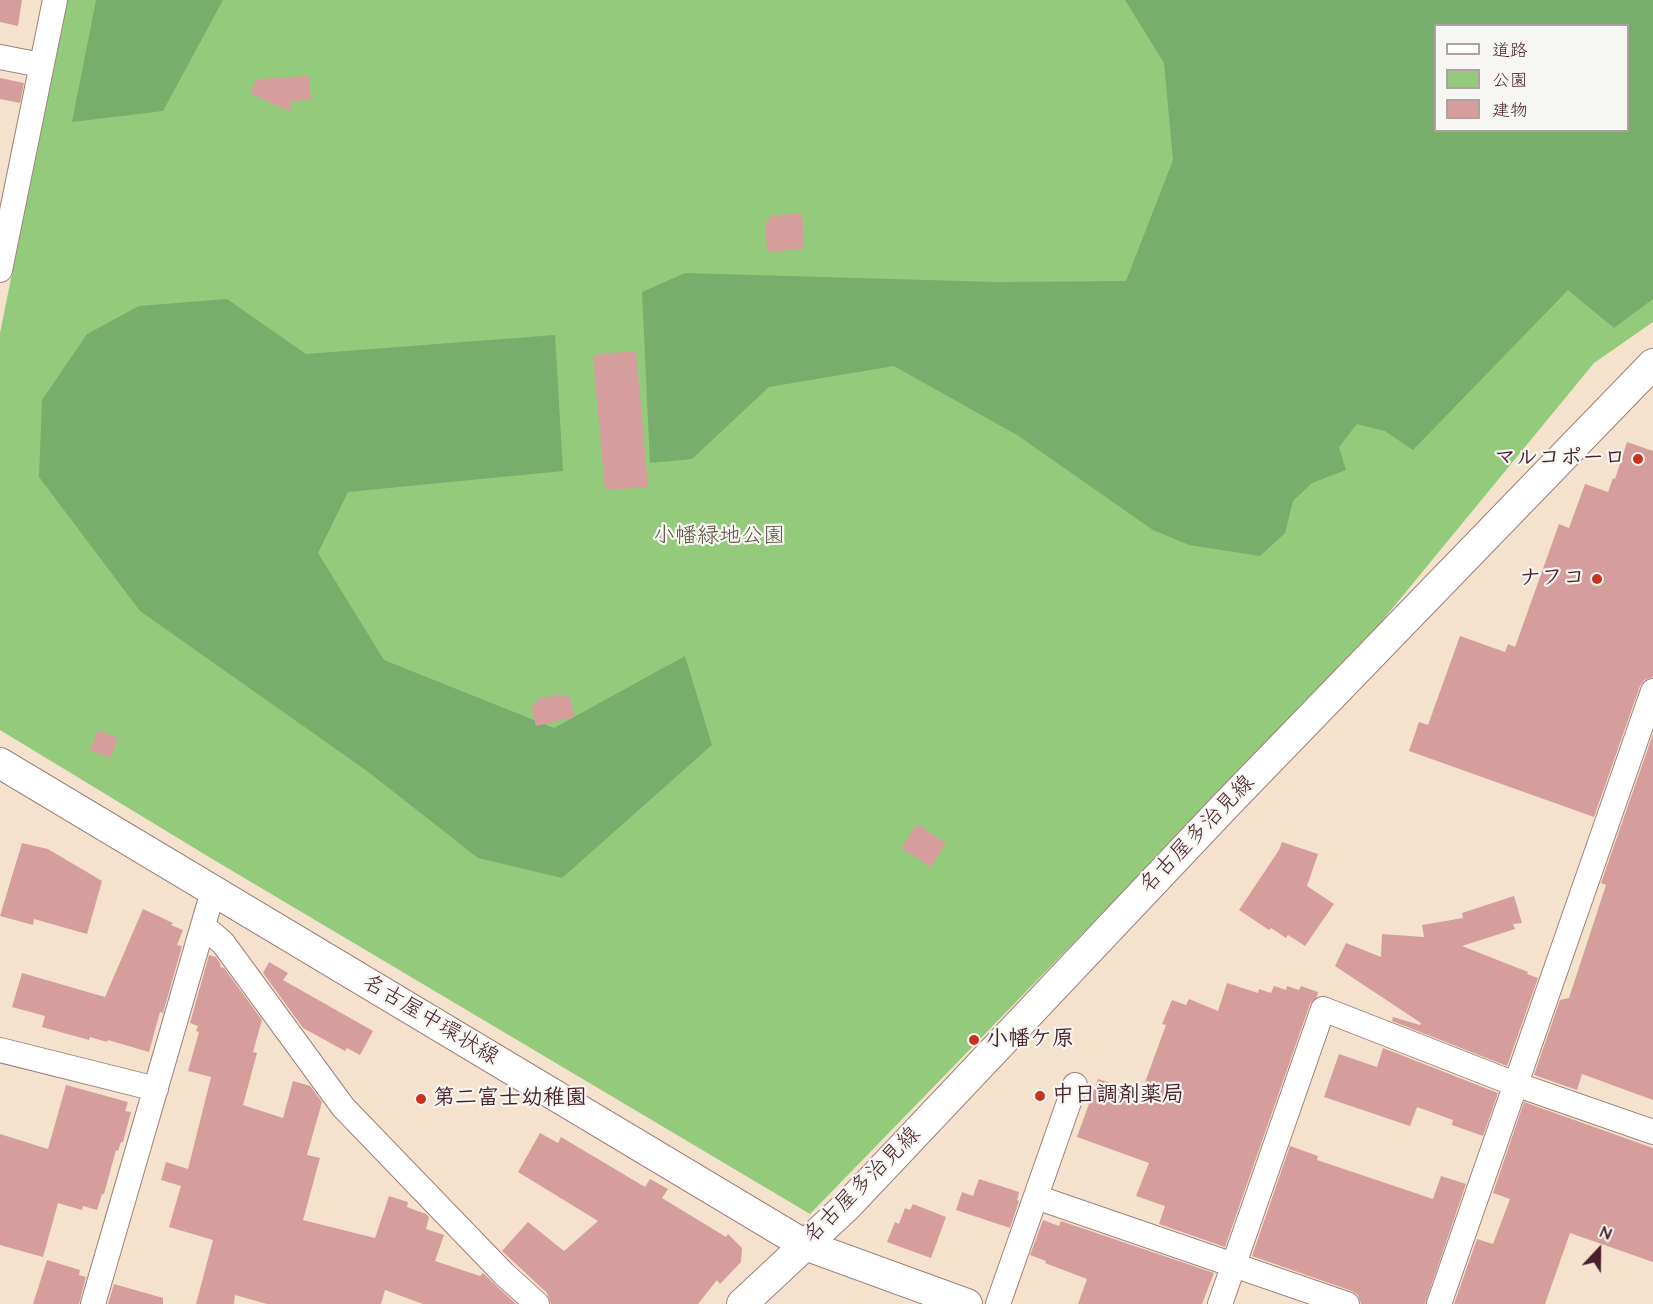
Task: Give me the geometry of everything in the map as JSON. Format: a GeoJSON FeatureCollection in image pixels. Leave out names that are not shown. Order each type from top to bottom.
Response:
{"type":"FeatureCollection","features":[{"type":"Feature","properties":{"kind":"main road","name":"名古屋多治見線"},"geometry":{"type":"LineString","coordinates":[[742,1304],[848,1205],[1227,804],[1653,364]]}},
{"type":"Feature","properties":{"kind":"main road","name":"名古屋中環状線"},"geometry":{"type":"LineString","coordinates":[[0,763],[805,1245],[967,1304]]}},
{"type":"Feature","properties":{"kind":"street"},"geometry":{"type":"LineString","coordinates":[[0,270],[7,197],[55,0]]}},
{"type":"Feature","properties":{"kind":"street"},"geometry":{"type":"LineString","coordinates":[[0,57],[41,65]]}},
{"type":"Feature","properties":{"kind":"street"},"geometry":{"type":"LineString","coordinates":[[1439,1304],[1653,691]]}},
{"type":"Feature","properties":{"kind":"street"},"geometry":{"type":"LineString","coordinates":[[93,1304],[213,891]]}},
{"type":"Feature","properties":{"kind":"street"},"geometry":{"type":"LineString","coordinates":[[203,926],[223,943],[343,1107],[504,1274],[537,1304]]}},
{"type":"Feature","properties":{"kind":"street"},"geometry":{"type":"LineString","coordinates":[[1220,1304],[1323,1009],[1515,1084],[1653,1132]]}},
{"type":"Feature","properties":{"kind":"street"},"geometry":{"type":"LineString","coordinates":[[0,1050],[156,1089]]}},
{"type":"Feature","properties":{"kind":"street"},"geometry":{"type":"LineString","coordinates":[[998,1304],[1075,1085]]}},
{"type":"Feature","properties":{"kind":"street"},"geometry":{"type":"LineString","coordinates":[[1036,1197],[1347,1304]]}},
{"type":"Feature","properties":{"kind":"green space","name":"小幡緑地公園"},"geometry":{"type":"Polygon","coordinates":[[[67,0],[1653,0],[1653,322],[1594,363],[1359,649],[810,1214],[214,860],[0,730],[0,333],[67,0]]]}},
{"type":"Feature","properties":{"kind":"green space"},"geometry":{"type":"Polygon","coordinates":[[[96,0],[223,0],[163,111],[72,122],[96,0]]]}},
{"type":"Feature","properties":{"kind":"green space"},"geometry":{"type":"Polygon","coordinates":[[[1125,0],[1653,0],[1653,299],[1614,328],[1568,290],[1413,450],[1385,431],[1357,424],[1339,447],[1346,470],[1312,483],[1293,501],[1285,533],[1260,556],[1189,545],[1153,530],[1017,435],[894,366],[769,387],[692,459],[650,463],[642,292],[685,273],[996,282],[1126,281],[1173,160],[1164,63],[1125,0]]]}},
{"type":"Feature","properties":{"kind":"green space"},"geometry":{"type":"Polygon","coordinates":[[[227,299],[306,354],[555,335],[563,471],[348,492],[318,553],[384,660],[554,728],[685,656],[712,745],[562,878],[478,858],[367,771],[140,611],[39,477],[42,400],[87,334],[139,306],[227,299]]]}},
{"type":"Feature","properties":{"kind":"building"},"geometry":{"type":"Polygon","coordinates":[[[0,0],[22,0],[18,26],[0,22],[0,0]]]}},
{"type":"Feature","properties":{"kind":"building"},"geometry":{"type":"Polygon","coordinates":[[[309,76],[311,100],[290,101],[291,112],[250,93],[257,79],[309,76]]]}},
{"type":"Feature","properties":{"kind":"building"},"geometry":{"type":"Polygon","coordinates":[[[0,78],[24,83],[20,103],[0,99],[0,78]]]}},
{"type":"Feature","properties":{"kind":"building"},"geometry":{"type":"Polygon","coordinates":[[[802,213],[804,249],[767,252],[765,221],[770,221],[769,216],[802,213]]]}},
{"type":"Feature","properties":{"kind":"building"},"geometry":{"type":"Polygon","coordinates":[[[636,351],[648,487],[605,490],[593,355],[636,351]]]}},
{"type":"Feature","properties":{"kind":"building"},"geometry":{"type":"Polygon","coordinates":[[[1627,442],[1653,451],[1653,677],[1644,680],[1640,686],[1594,817],[1409,751],[1419,722],[1428,725],[1460,636],[1505,652],[1508,644],[1515,647],[1559,524],[1569,528],[1585,484],[1608,492],[1613,478],[1615,479],[1627,442]]]}},
{"type":"Feature","properties":{"kind":"building"},"geometry":{"type":"Polygon","coordinates":[[[561,694],[562,697],[569,695],[575,717],[536,726],[531,705],[537,704],[536,699],[561,694]]]}},
{"type":"Feature","properties":{"kind":"building"},"geometry":{"type":"Polygon","coordinates":[[[98,730],[118,738],[110,758],[90,750],[98,730]]]}},
{"type":"Feature","properties":{"kind":"building"},"geometry":{"type":"Polygon","coordinates":[[[1653,734],[1653,1100],[1582,1074],[1577,1090],[1534,1075],[1560,1000],[1569,998],[1606,885],[1601,883],[1653,734]]]}},
{"type":"Feature","properties":{"kind":"building"},"geometry":{"type":"Polygon","coordinates":[[[917,824],[946,843],[931,867],[901,848],[917,824]]]}},
{"type":"Feature","properties":{"kind":"building"},"geometry":{"type":"Polygon","coordinates":[[[1282,842],[1318,854],[1307,886],[1334,904],[1305,946],[1288,935],[1286,938],[1271,928],[1269,930],[1239,910],[1282,842]]]}},
{"type":"Feature","properties":{"kind":"building"},"geometry":{"type":"Polygon","coordinates":[[[22,843],[48,849],[102,881],[87,934],[34,919],[33,925],[0,916],[22,843]]]}},
{"type":"Feature","properties":{"kind":"building"},"geometry":{"type":"Polygon","coordinates":[[[1514,896],[1522,923],[1513,924],[1515,929],[1462,946],[1538,978],[1507,1066],[1392,1021],[1393,1017],[1420,1025],[1421,1023],[1335,966],[1346,943],[1381,957],[1382,934],[1424,937],[1422,925],[1463,918],[1462,913],[1514,896]]]}},
{"type":"Feature","properties":{"kind":"building"},"geometry":{"type":"Polygon","coordinates":[[[143,909],[183,930],[177,945],[182,946],[149,1052],[108,1040],[107,1042],[90,1037],[89,1040],[42,1027],[45,1016],[12,1007],[22,973],[105,997],[143,909]]]}},
{"type":"Feature","properties":{"kind":"building"},"geometry":{"type":"Polygon","coordinates":[[[209,955],[216,957],[220,967],[224,968],[262,1020],[253,1052],[257,1053],[243,1105],[283,1118],[293,1081],[310,1086],[322,1102],[307,1155],[320,1158],[303,1220],[375,1238],[389,1196],[408,1202],[407,1207],[429,1217],[426,1229],[444,1235],[435,1261],[480,1276],[483,1273],[516,1304],[423,1304],[385,1290],[381,1304],[267,1304],[235,1295],[234,1304],[196,1304],[213,1240],[169,1227],[181,1186],[161,1180],[166,1162],[188,1169],[211,1077],[188,1071],[199,1032],[196,1031],[198,1026],[190,1023],[209,955]]]}},
{"type":"Feature","properties":{"kind":"building"},"geometry":{"type":"Polygon","coordinates":[[[269,962],[288,973],[283,980],[373,1031],[360,1055],[347,1048],[345,1051],[303,1028],[263,973],[269,962]]]}},
{"type":"Feature","properties":{"kind":"building"},"geometry":{"type":"Polygon","coordinates":[[[1227,983],[1258,993],[1259,989],[1271,993],[1274,986],[1286,990],[1287,986],[1299,990],[1301,986],[1318,992],[1317,997],[1310,1004],[1225,1247],[1159,1224],[1165,1206],[1136,1196],[1149,1163],[1077,1137],[1098,1079],[1141,1093],[1166,1025],[1162,1024],[1172,1000],[1186,1005],[1189,999],[1218,1011],[1227,983]]]}},
{"type":"Feature","properties":{"kind":"building"},"geometry":{"type":"Polygon","coordinates":[[[1383,1048],[1498,1093],[1483,1136],[1452,1125],[1453,1120],[1417,1107],[1410,1126],[1324,1097],[1339,1054],[1377,1067],[1383,1048]]]}},
{"type":"Feature","properties":{"kind":"building"},"geometry":{"type":"Polygon","coordinates":[[[66,1085],[128,1102],[125,1111],[131,1112],[123,1142],[118,1151],[116,1150],[104,1194],[102,1194],[97,1210],[83,1206],[82,1210],[58,1203],[43,1257],[0,1245],[0,1134],[48,1149],[66,1085]]]}},
{"type":"Feature","properties":{"kind":"building"},"geometry":{"type":"Polygon","coordinates":[[[1524,1102],[1653,1148],[1653,1262],[1570,1233],[1545,1304],[1454,1304],[1477,1239],[1493,1244],[1510,1199],[1493,1193],[1524,1102]]]}},
{"type":"Feature","properties":{"kind":"building"},"geometry":{"type":"Polygon","coordinates":[[[540,1133],[558,1143],[561,1137],[645,1187],[650,1179],[668,1189],[662,1198],[726,1237],[728,1234],[742,1248],[741,1262],[720,1284],[717,1280],[698,1304],[551,1304],[547,1293],[502,1251],[528,1222],[564,1251],[598,1221],[518,1172],[540,1133]]]}},
{"type":"Feature","properties":{"kind":"building"},"geometry":{"type":"Polygon","coordinates":[[[1290,1146],[1318,1156],[1317,1160],[1433,1199],[1441,1176],[1466,1184],[1425,1304],[1361,1304],[1358,1295],[1352,1291],[1252,1256],[1290,1146]]]}},
{"type":"Feature","properties":{"kind":"building"},"geometry":{"type":"Polygon","coordinates":[[[979,1179],[1019,1192],[1017,1200],[1019,1201],[1010,1228],[956,1210],[962,1192],[973,1196],[979,1179]]]}},
{"type":"Feature","properties":{"kind":"building"},"geometry":{"type":"Polygon","coordinates":[[[913,1204],[946,1217],[931,1258],[887,1242],[895,1222],[899,1224],[905,1208],[910,1210],[913,1204]]]}},
{"type":"Feature","properties":{"kind":"building"},"geometry":{"type":"Polygon","coordinates":[[[1043,1220],[1059,1226],[1061,1221],[1214,1273],[1202,1304],[1078,1304],[1087,1279],[1030,1255],[1043,1220]]]}},
{"type":"Feature","properties":{"kind":"building"},"geometry":{"type":"Polygon","coordinates":[[[47,1260],[80,1270],[79,1275],[86,1277],[79,1304],[33,1304],[47,1260]]]}},
{"type":"Feature","properties":{"kind":"building"},"geometry":{"type":"Polygon","coordinates":[[[114,1284],[163,1298],[163,1304],[108,1304],[114,1284]]]}},
{"type":"Feature","properties":{"kind":"place","name":"マルコポーロ"},"geometry":{"type":"Point","coordinates":[1638,459]}},
{"type":"Feature","properties":{"kind":"place","name":"ナフコ"},"geometry":{"type":"Point","coordinates":[1597,579]}},
{"type":"Feature","properties":{"kind":"place","name":"小幡ケ原"},"geometry":{"type":"Point","coordinates":[974,1040]}},
{"type":"Feature","properties":{"kind":"place","name":"中日調剤薬局"},"geometry":{"type":"Point","coordinates":[1040,1096]}},
{"type":"Feature","properties":{"kind":"place","name":"第二富士幼稚園"},"geometry":{"type":"Point","coordinates":[421,1099]}}]}
